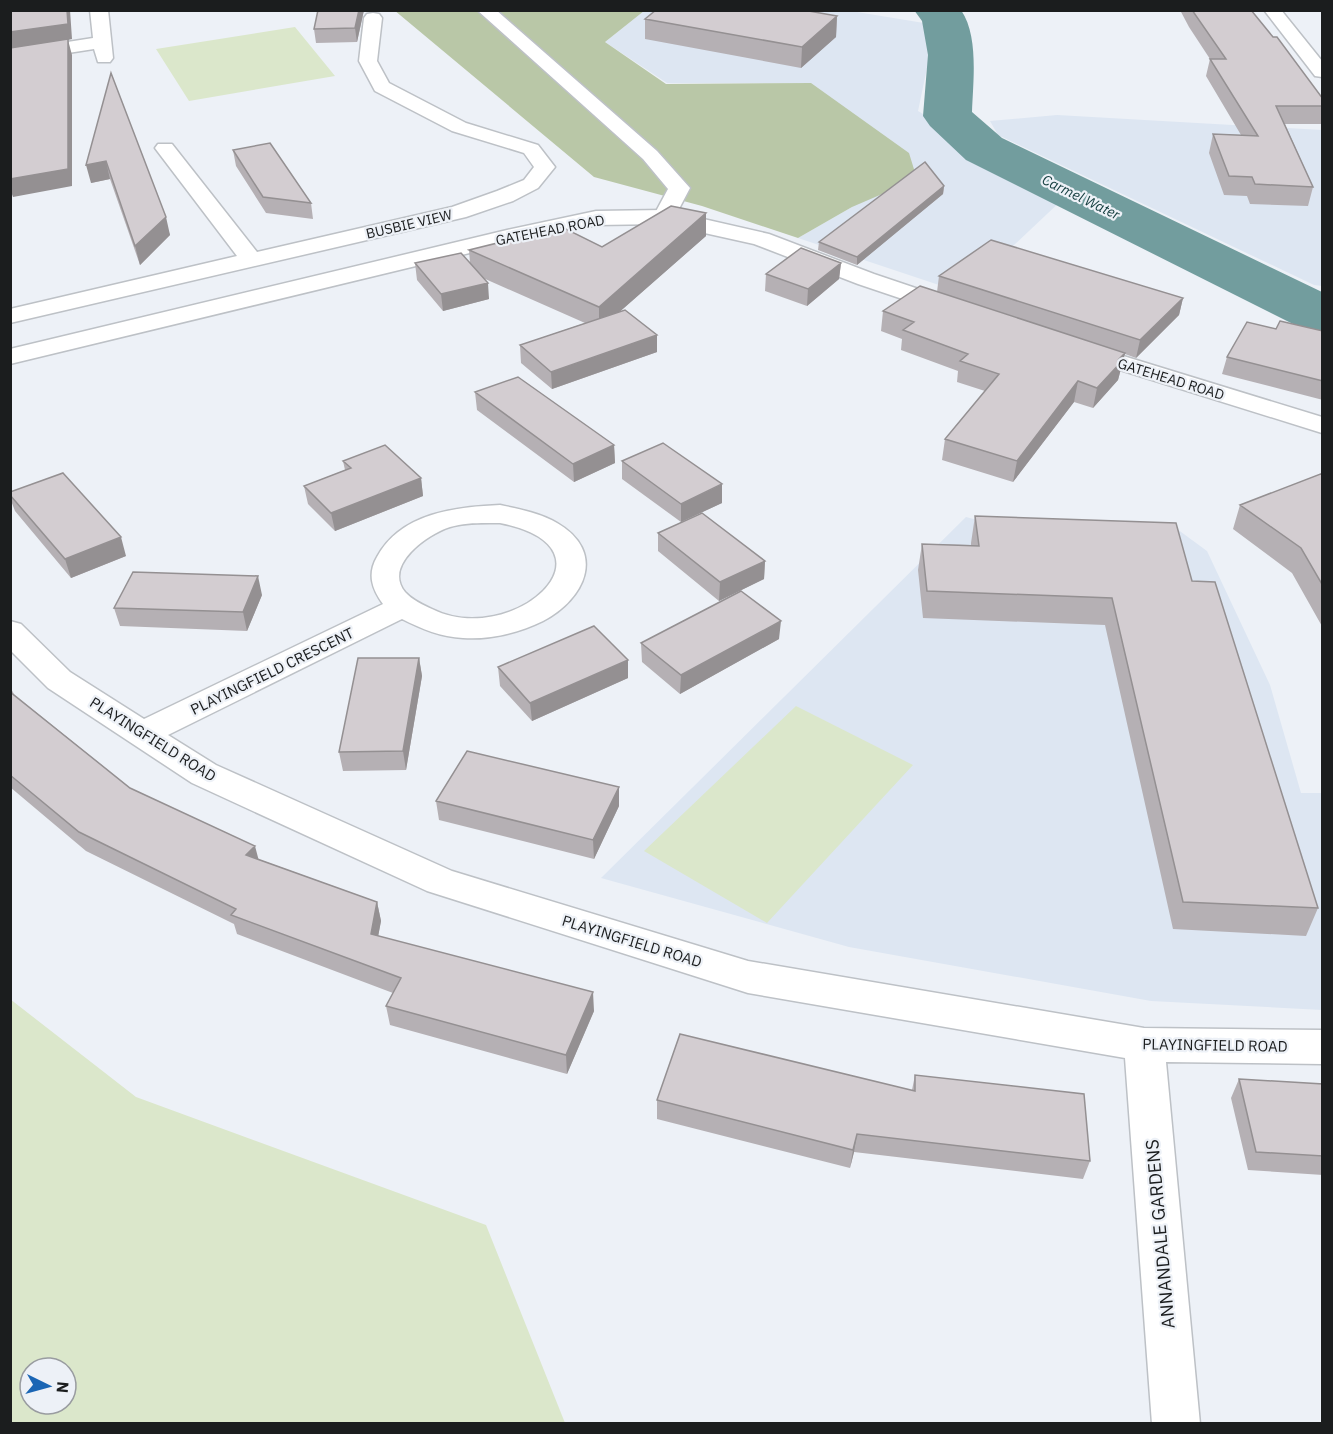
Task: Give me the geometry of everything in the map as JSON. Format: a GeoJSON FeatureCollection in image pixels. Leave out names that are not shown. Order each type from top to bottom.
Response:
{"type":"FeatureCollection","features":[{"type":"Feature","properties":{"kind":"street"},"geometry":{"type":"LineString","coordinates":[[10,57],[103,50],[99,10]]}},
{"type":"Feature","properties":{"kind":"street"},"geometry":{"type":"LineString","coordinates":[[485,10],[650,155],[679,188],[663,217]]}},
{"type":"Feature","properties":{"kind":"street"},"geometry":{"type":"LineString","coordinates":[[1272,10],[1323,72]]}},
{"type":"Feature","properties":{"kind":"street","name":"BUSBIE VIEW"},"geometry":{"type":"LineString","coordinates":[[10,316],[458,212],[505,196],[531,184],[545,167],[531,148],[459,128],[382,87],[368,61],[374,18]]}},
{"type":"Feature","properties":{"kind":"street"},"geometry":{"type":"LineString","coordinates":[[165,148],[252,261]]}},
{"type":"Feature","properties":{"kind":"street","name":"GATEHEAD ROAD"},"geometry":{"type":"LineString","coordinates":[[10,357],[507,237],[596,218],[663,217],[761,240],[866,279],[978,316]]}},
{"type":"Feature","properties":{"kind":"street"},"geometry":{"type":"LineString","coordinates":[[70,303],[93,338]]}},
{"type":"Feature","properties":{"kind":"street","name":"GATEHEAD ROAD"},"geometry":{"type":"LineString","coordinates":[[1056,342],[1323,425]]}},
{"type":"Feature","properties":{"kind":"street"},"geometry":{"type":"LineString","coordinates":[[500,514],[519,517],[545,527],[567,548],[572,567],[566,587],[555,599],[532,615],[506,624],[473,628],[440,624],[402,607],[388,590],[386,570],[390,558],[405,540],[439,521],[469,515],[500,514]]}},
{"type":"Feature","properties":{"kind":"street","name":"PLAYINGFIELD CRESCENT"},"geometry":{"type":"LineString","coordinates":[[142,734],[402,607]]}},
{"type":"Feature","properties":{"kind":"street","name":"PLAYINGFIELD ROAD"},"geometry":{"type":"LineString","coordinates":[[10,631],[59,680],[204,774],[440,881],[506,902],[747,977],[1144,1045],[1323,1047]]}},
{"type":"Feature","properties":{"kind":"street","name":"ANNANDALE GARDENS"},"geometry":{"type":"LineString","coordinates":[[1144,1045],[1176,1424]]}},
{"type":"Feature","properties":{"kind":"shaded area"},"geometry":{"type":"Polygon","coordinates":[[[644,11],[851,11],[936,25],[918,111],[1064,198],[963,293],[798,238],[852,207],[811,83],[667,83],[605,42],[644,11]]]}},
{"type":"Feature","properties":{"kind":"shaded area"},"geometry":{"type":"Polygon","coordinates":[[[1057,115],[1322,130],[1322,286],[1314,285],[998,135],[990,121],[1057,115]]]}},
{"type":"Feature","properties":{"kind":"shaded area"},"geometry":{"type":"Polygon","coordinates":[[[966,517],[996,525],[1177,529],[1207,551],[1270,685],[1301,793],[1322,793],[1322,1010],[1151,1001],[849,947],[601,878],[966,517]]]}},
{"type":"Feature","properties":{"kind":"green space"},"geometry":{"type":"Polygon","coordinates":[[[394,10],[644,11],[605,42],[666,84],[811,83],[909,153],[917,179],[852,207],[798,238],[702,206],[594,177],[394,10]]]}},
{"type":"Feature","properties":{"kind":"green space"},"geometry":{"type":"Polygon","coordinates":[[[295,27],[335,76],[189,101],[156,49],[295,27]]]}},
{"type":"Feature","properties":{"kind":"green space"},"geometry":{"type":"Polygon","coordinates":[[[796,706],[913,765],[767,923],[644,851],[796,706]]]}},
{"type":"Feature","properties":{"kind":"green space"},"geometry":{"type":"Polygon","coordinates":[[[10,999],[136,1097],[486,1225],[565,1423],[11,1423],[10,999]]]}},
{"type":"Feature","properties":{"kind":"building"},"geometry":{"type":"Polygon","coordinates":[[[10,10],[67,10],[68,24],[10,32],[10,10]]]}},
{"type":"Feature","properties":{"kind":"building"},"geometry":{"type":"Polygon","coordinates":[[[318,10],[359,10],[355,28],[314,29],[318,10]]]}},
{"type":"Feature","properties":{"kind":"building"},"geometry":{"type":"Polygon","coordinates":[[[656,10],[803,10],[837,16],[802,47],[645,19],[656,10]]]}},
{"type":"Feature","properties":{"kind":"building"},"geometry":{"type":"Polygon","coordinates":[[[1192,10],[1251,10],[1273,37],[1277,37],[1323,99],[1323,106],[1276,106],[1313,187],[1255,184],[1252,177],[1229,176],[1213,134],[1258,136],[1210,59],[1226,59],[1192,10]]]}},
{"type":"Feature","properties":{"kind":"building"},"geometry":{"type":"Polygon","coordinates":[[[68,39],[68,169],[10,179],[10,48],[68,39]]]}},
{"type":"Feature","properties":{"kind":"building"},"geometry":{"type":"Polygon","coordinates":[[[111,73],[166,217],[135,246],[106,161],[86,165],[111,73]]]}},
{"type":"Feature","properties":{"kind":"building"},"geometry":{"type":"Polygon","coordinates":[[[270,143],[311,203],[263,197],[233,150],[270,143]]]}},
{"type":"Feature","properties":{"kind":"building"},"geometry":{"type":"Polygon","coordinates":[[[925,162],[944,186],[857,257],[819,242],[925,162]]]}},
{"type":"Feature","properties":{"kind":"building"},"geometry":{"type":"Polygon","coordinates":[[[671,206],[706,213],[599,307],[469,250],[562,227],[602,247],[671,206]]]}},
{"type":"Feature","properties":{"kind":"building"},"geometry":{"type":"Polygon","coordinates":[[[991,240],[1183,298],[1140,340],[939,276],[991,240]]]}},
{"type":"Feature","properties":{"kind":"building"},"geometry":{"type":"Polygon","coordinates":[[[801,248],[841,263],[808,289],[766,274],[801,248]]]}},
{"type":"Feature","properties":{"kind":"building"},"geometry":{"type":"Polygon","coordinates":[[[461,253],[488,283],[441,294],[415,263],[461,253]]]}},
{"type":"Feature","properties":{"kind":"building"},"geometry":{"type":"Polygon","coordinates":[[[920,286],[1125,353],[1119,359],[1123,360],[1097,388],[1078,381],[1017,461],[945,439],[999,374],[960,361],[968,354],[903,330],[914,322],[883,311],[920,286]]]}},
{"type":"Feature","properties":{"kind":"building"},"geometry":{"type":"Polygon","coordinates":[[[625,310],[657,335],[551,372],[520,345],[625,310]]]}},
{"type":"Feature","properties":{"kind":"building"},"geometry":{"type":"Polygon","coordinates":[[[1280,321],[1323,331],[1323,381],[1227,357],[1247,322],[1276,329],[1280,321]]]}},
{"type":"Feature","properties":{"kind":"building"},"geometry":{"type":"Polygon","coordinates":[[[518,377],[614,445],[573,464],[475,392],[518,377]]]}},
{"type":"Feature","properties":{"kind":"building"},"geometry":{"type":"Polygon","coordinates":[[[663,443],[722,484],[681,504],[622,461],[663,443]]]}},
{"type":"Feature","properties":{"kind":"building"},"geometry":{"type":"Polygon","coordinates":[[[385,445],[421,478],[331,513],[304,486],[351,468],[343,461],[385,445]]]}},
{"type":"Feature","properties":{"kind":"building"},"geometry":{"type":"Polygon","coordinates":[[[63,473],[121,537],[65,559],[10,495],[10,492],[63,473]]]}},
{"type":"Feature","properties":{"kind":"building"},"geometry":{"type":"Polygon","coordinates":[[[1323,473],[1323,586],[1301,548],[1240,505],[1323,473]]]}},
{"type":"Feature","properties":{"kind":"building"},"geometry":{"type":"Polygon","coordinates":[[[702,513],[765,561],[720,582],[658,533],[702,513]]]}},
{"type":"Feature","properties":{"kind":"building"},"geometry":{"type":"Polygon","coordinates":[[[975,516],[1176,523],[1192,581],[1215,582],[1318,908],[1183,902],[1112,598],[927,591],[922,544],[979,546],[975,516]]]}},
{"type":"Feature","properties":{"kind":"building"},"geometry":{"type":"Polygon","coordinates":[[[133,572],[258,576],[243,612],[114,608],[133,572]]]}},
{"type":"Feature","properties":{"kind":"building"},"geometry":{"type":"Polygon","coordinates":[[[741,591],[781,621],[681,675],[641,643],[741,591]]]}},
{"type":"Feature","properties":{"kind":"building"},"geometry":{"type":"Polygon","coordinates":[[[594,626],[628,660],[530,703],[498,667],[594,626]]]}},
{"type":"Feature","properties":{"kind":"building"},"geometry":{"type":"Polygon","coordinates":[[[358,658],[419,658],[403,751],[339,752],[358,658]]]}},
{"type":"Feature","properties":{"kind":"building"},"geometry":{"type":"Polygon","coordinates":[[[10,692],[130,788],[255,846],[246,855],[377,902],[371,934],[593,992],[566,1055],[386,1006],[401,978],[231,915],[236,909],[79,832],[10,775],[10,692]]]}},
{"type":"Feature","properties":{"kind":"building"},"geometry":{"type":"Polygon","coordinates":[[[467,751],[619,787],[593,840],[436,801],[467,751]]]}},
{"type":"Feature","properties":{"kind":"building"},"geometry":{"type":"Polygon","coordinates":[[[680,1034],[915,1091],[915,1075],[1084,1094],[1090,1161],[857,1134],[853,1150],[657,1100],[680,1034]]]}},
{"type":"Feature","properties":{"kind":"building"},"geometry":{"type":"Polygon","coordinates":[[[1239,1079],[1323,1084],[1323,1156],[1256,1152],[1239,1079]]]}},
{"type":"Feature","properties":{"kind":"waterway","name":"Carmel Water"},"geometry":{"type":"LineString","coordinates":[[935,10],[943,16],[951,55],[947,116],[984,149],[1322,315]]}}]}
